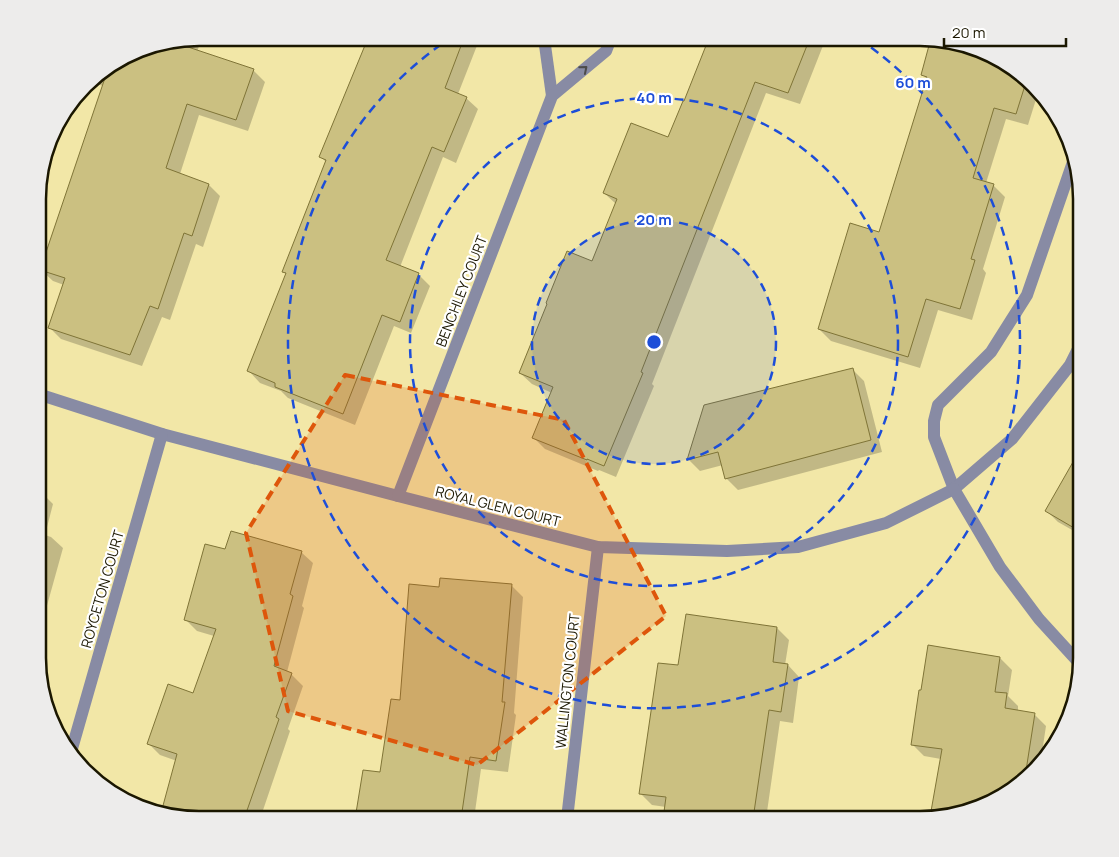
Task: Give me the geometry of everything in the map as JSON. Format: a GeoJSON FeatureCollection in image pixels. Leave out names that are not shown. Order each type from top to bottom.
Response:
{"type":"FeatureCollection","features":[{"type":"Feature","properties":{"kind":"street","name":"BENCHLEY COURT"},"geometry":{"type":"LineString","coordinates":[[398,496],[552,96],[545,46]]}},
{"type":"Feature","properties":{"kind":"street","name":"BENCHLEY COURT"},"geometry":{"type":"LineString","coordinates":[[552,96],[606,51],[608,47]]}},
{"type":"Feature","properties":{"kind":"street"},"geometry":{"type":"LineString","coordinates":[[1070,170],[1027,295],[991,352],[938,405],[934,421],[934,437],[954,489],[1000,567],[1039,619],[1072,655]]}},
{"type":"Feature","properties":{"kind":"street","name":"ROYAL GLEN COURT"},"geometry":{"type":"LineString","coordinates":[[46,397],[162,434],[598,547],[727,551],[798,547],[886,523],[954,489],[1012,439],[1073,359]]}},
{"type":"Feature","properties":{"kind":"street","name":"ROYCETON COURT"},"geometry":{"type":"LineString","coordinates":[[74,745],[162,434]]}},
{"type":"Feature","properties":{"kind":"street","name":"WALLINGTON COURT"},"geometry":{"type":"LineString","coordinates":[[568,811],[598,547]]}},
{"type":"Feature","properties":{"kind":"highlighted area"},"geometry":{"type":"Polygon","coordinates":[[[345,375],[564,420],[666,616],[477,765],[288,711],[246,533],[345,375]]]}},
{"type":"Feature","properties":{"kind":"building"},"geometry":{"type":"Polygon","coordinates":[[[365,46],[461,46],[445,88],[467,97],[444,152],[432,147],[386,260],[419,273],[400,322],[382,315],[343,414],[275,387],[275,383],[247,371],[286,273],[282,272],[326,160],[319,157],[365,46]]]}},
{"type":"Feature","properties":{"kind":"building"},"geometry":{"type":"Polygon","coordinates":[[[188,47],[254,69],[236,120],[187,104],[166,168],[209,184],[192,236],[184,233],[158,309],[150,306],[130,355],[48,328],[65,278],[46,272],[46,252],[105,79],[123,67],[150,54],[169,49],[188,47]]]}},
{"type":"Feature","properties":{"kind":"building"},"geometry":{"type":"Polygon","coordinates":[[[706,47],[806,47],[788,93],[755,82],[641,372],[643,373],[604,466],[532,438],[553,387],[519,373],[567,251],[592,261],[617,199],[603,193],[631,123],[668,137],[706,47]]]}},
{"type":"Feature","properties":{"kind":"building"},"geometry":{"type":"Polygon","coordinates":[[[929,47],[950,49],[969,54],[996,67],[1024,87],[1016,114],[994,108],[973,178],[994,184],[971,259],[975,260],[960,309],[926,299],[908,357],[818,329],[850,223],[879,232],[927,77],[921,75],[929,47]]]}},
{"type":"Feature","properties":{"kind":"building"},"geometry":{"type":"Polygon","coordinates":[[[853,368],[871,440],[725,479],[718,452],[687,460],[704,405],[853,368]]]}},
{"type":"Feature","properties":{"kind":"building"},"geometry":{"type":"Polygon","coordinates":[[[1072,463],[1072,527],[1045,511],[1072,463]]]}},
{"type":"Feature","properties":{"kind":"building"},"geometry":{"type":"Polygon","coordinates":[[[231,531],[302,551],[290,594],[293,596],[274,666],[292,673],[276,717],[279,719],[247,810],[169,808],[163,806],[177,754],[147,744],[168,684],[193,693],[216,629],[184,620],[205,544],[225,549],[231,531]]]}},
{"type":"Feature","properties":{"kind":"building"},"geometry":{"type":"Polygon","coordinates":[[[440,578],[512,584],[502,702],[505,702],[496,761],[470,757],[462,810],[356,810],[363,770],[380,772],[391,699],[400,700],[409,584],[439,587],[440,578]]]}},
{"type":"Feature","properties":{"kind":"building"},"geometry":{"type":"Polygon","coordinates":[[[686,614],[777,627],[773,662],[788,664],[781,712],[769,710],[754,811],[664,811],[666,797],[639,794],[658,663],[678,665],[686,614]]]}},
{"type":"Feature","properties":{"kind":"building"},"geometry":{"type":"Polygon","coordinates":[[[928,645],[1000,657],[995,692],[1007,693],[1005,708],[1035,713],[1026,768],[1005,785],[987,795],[969,803],[950,808],[931,810],[942,749],[911,745],[919,690],[921,690],[928,645]]]}}]}
